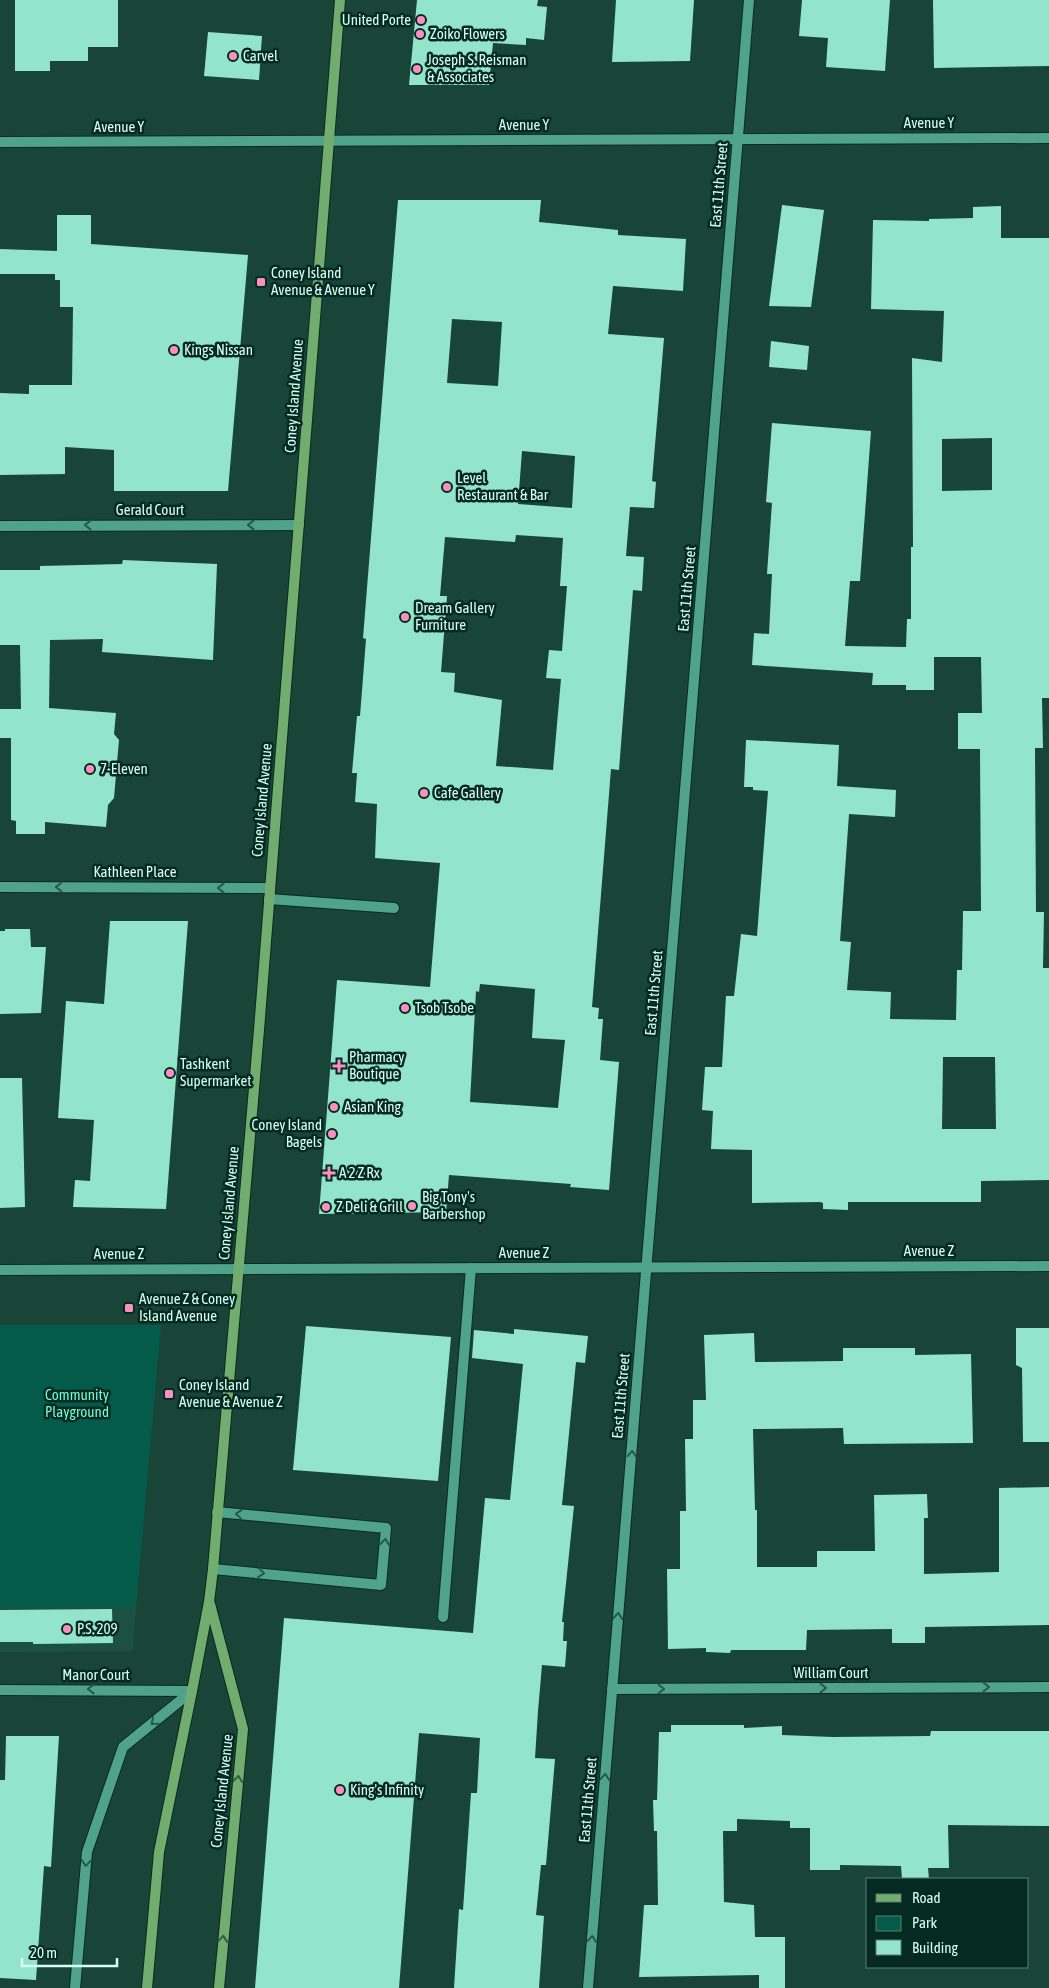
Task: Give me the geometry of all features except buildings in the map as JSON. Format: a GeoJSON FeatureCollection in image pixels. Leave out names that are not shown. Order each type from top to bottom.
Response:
{"type":"FeatureCollection","features":[{"type":"Feature","properties":{"kind":"main road","name":"Coney Island Avenue"},"geometry":{"type":"LineString","coordinates":[[147,1988],[159,1852],[209,1602],[213,1568],[270,888],[340,0]]}},
{"type":"Feature","properties":{"kind":"main road","name":"Coney Island Avenue"},"geometry":{"type":"LineString","coordinates":[[209,1602],[243,1729],[220,1988]]}},
{"type":"Feature","properties":{"kind":"street","name":"East 11th Street"},"geometry":{"type":"LineString","coordinates":[[588,1988],[749,0]]}},
{"type":"Feature","properties":{"kind":"street","name":"Avenue Y"},"geometry":{"type":"LineString","coordinates":[[0,142],[1049,138]]}},
{"type":"Feature","properties":{"kind":"street","name":"Gerald Court"},"geometry":{"type":"LineString","coordinates":[[0,526],[299,524]]}},
{"type":"Feature","properties":{"kind":"street","name":"Kathleen Place"},"geometry":{"type":"LineString","coordinates":[[0,887],[270,888]]}},
{"type":"Feature","properties":{"kind":"street"},"geometry":{"type":"LineString","coordinates":[[269,899],[394,908]]}},
{"type":"Feature","properties":{"kind":"street","name":"Avenue Z"},"geometry":{"type":"LineString","coordinates":[[0,1270],[1049,1266]]}},
{"type":"Feature","properties":{"kind":"street"},"geometry":{"type":"LineString","coordinates":[[443,1617],[470,1268]]}},
{"type":"Feature","properties":{"kind":"street"},"geometry":{"type":"LineString","coordinates":[[213,1568],[380,1585],[386,1528],[218,1512]]}},
{"type":"Feature","properties":{"kind":"street","name":"William Court"},"geometry":{"type":"LineString","coordinates":[[612,1689],[1049,1687]]}},
{"type":"Feature","properties":{"kind":"street","name":"Manor Court"},"geometry":{"type":"LineString","coordinates":[[0,1690],[192,1691]]}},
{"type":"Feature","properties":{"kind":"street"},"geometry":{"type":"LineString","coordinates":[[75,1988],[87,1852],[123,1747],[192,1691]]}},
{"type":"Feature","properties":{"kind":"shaded area","name":"P.S. 209"},"geometry":{"type":"Polygon","coordinates":[[[0,1607],[136,1607],[133,1651],[0,1652],[0,1607]]]}},
{"type":"Feature","properties":{"kind":"green space","name":"Community Playground"},"geometry":{"type":"Polygon","coordinates":[[[0,1325],[161,1325],[136,1607],[0,1607],[0,1325]]]}},
{"type":"Feature","properties":{"kind":"place","name":"United Porte"},"geometry":{"type":"Point","coordinates":[421,20]}},
{"type":"Feature","properties":{"kind":"place","name":"Zoiko Flowers"},"geometry":{"type":"Point","coordinates":[420,34]}},
{"type":"Feature","properties":{"kind":"place","name":"Carvel"},"geometry":{"type":"Point","coordinates":[233,56]}},
{"type":"Feature","properties":{"kind":"place","name":"Joseph S. Reisman & Associates"},"geometry":{"type":"Point","coordinates":[417,69]}},
{"type":"Feature","properties":{"kind":"place","name":"Coney Island Avenue & Avenue Y"},"geometry":{"type":"Point","coordinates":[261,282]}},
{"type":"Feature","properties":{"kind":"place","name":"Kings Nissan"},"geometry":{"type":"Point","coordinates":[174,350]}},
{"type":"Feature","properties":{"kind":"place","name":"Level Restaurant & Bar"},"geometry":{"type":"Point","coordinates":[447,487]}},
{"type":"Feature","properties":{"kind":"place","name":"Dream Gallery Furniture"},"geometry":{"type":"Point","coordinates":[405,617]}},
{"type":"Feature","properties":{"kind":"place","name":"7-Eleven"},"geometry":{"type":"Point","coordinates":[90,769]}},
{"type":"Feature","properties":{"kind":"place","name":"Cafe Gallery"},"geometry":{"type":"Point","coordinates":[424,793]}},
{"type":"Feature","properties":{"kind":"place","name":"Tsob Tsobe"},"geometry":{"type":"Point","coordinates":[405,1008]}},
{"type":"Feature","properties":{"kind":"place","name":"Pharmacy Boutique"},"geometry":{"type":"Point","coordinates":[339,1066]}},
{"type":"Feature","properties":{"kind":"place","name":"Tashkent Supermarket"},"geometry":{"type":"Point","coordinates":[170,1073]}},
{"type":"Feature","properties":{"kind":"place","name":"Asian King"},"geometry":{"type":"Point","coordinates":[334,1107]}},
{"type":"Feature","properties":{"kind":"place","name":"Coney Island Bagels"},"geometry":{"type":"Point","coordinates":[332,1134]}},
{"type":"Feature","properties":{"kind":"place","name":"A 2 Z Rx"},"geometry":{"type":"Point","coordinates":[329,1173]}},
{"type":"Feature","properties":{"kind":"place","name":"Big Tony's Barbershop"},"geometry":{"type":"Point","coordinates":[412,1206]}},
{"type":"Feature","properties":{"kind":"place","name":"Z Deli & Grill"},"geometry":{"type":"Point","coordinates":[326,1207]}},
{"type":"Feature","properties":{"kind":"place","name":"Avenue Z & Coney Island Avenue"},"geometry":{"type":"Point","coordinates":[129,1308]}},
{"type":"Feature","properties":{"kind":"place","name":"Coney Island Avenue & Avenue Z"},"geometry":{"type":"Point","coordinates":[169,1394]}},
{"type":"Feature","properties":{"kind":"place","name":"P.S. 209"},"geometry":{"type":"Point","coordinates":[67,1629]}},
{"type":"Feature","properties":{"kind":"place","name":"King's Infinity"},"geometry":{"type":"Point","coordinates":[340,1790]}}]}
